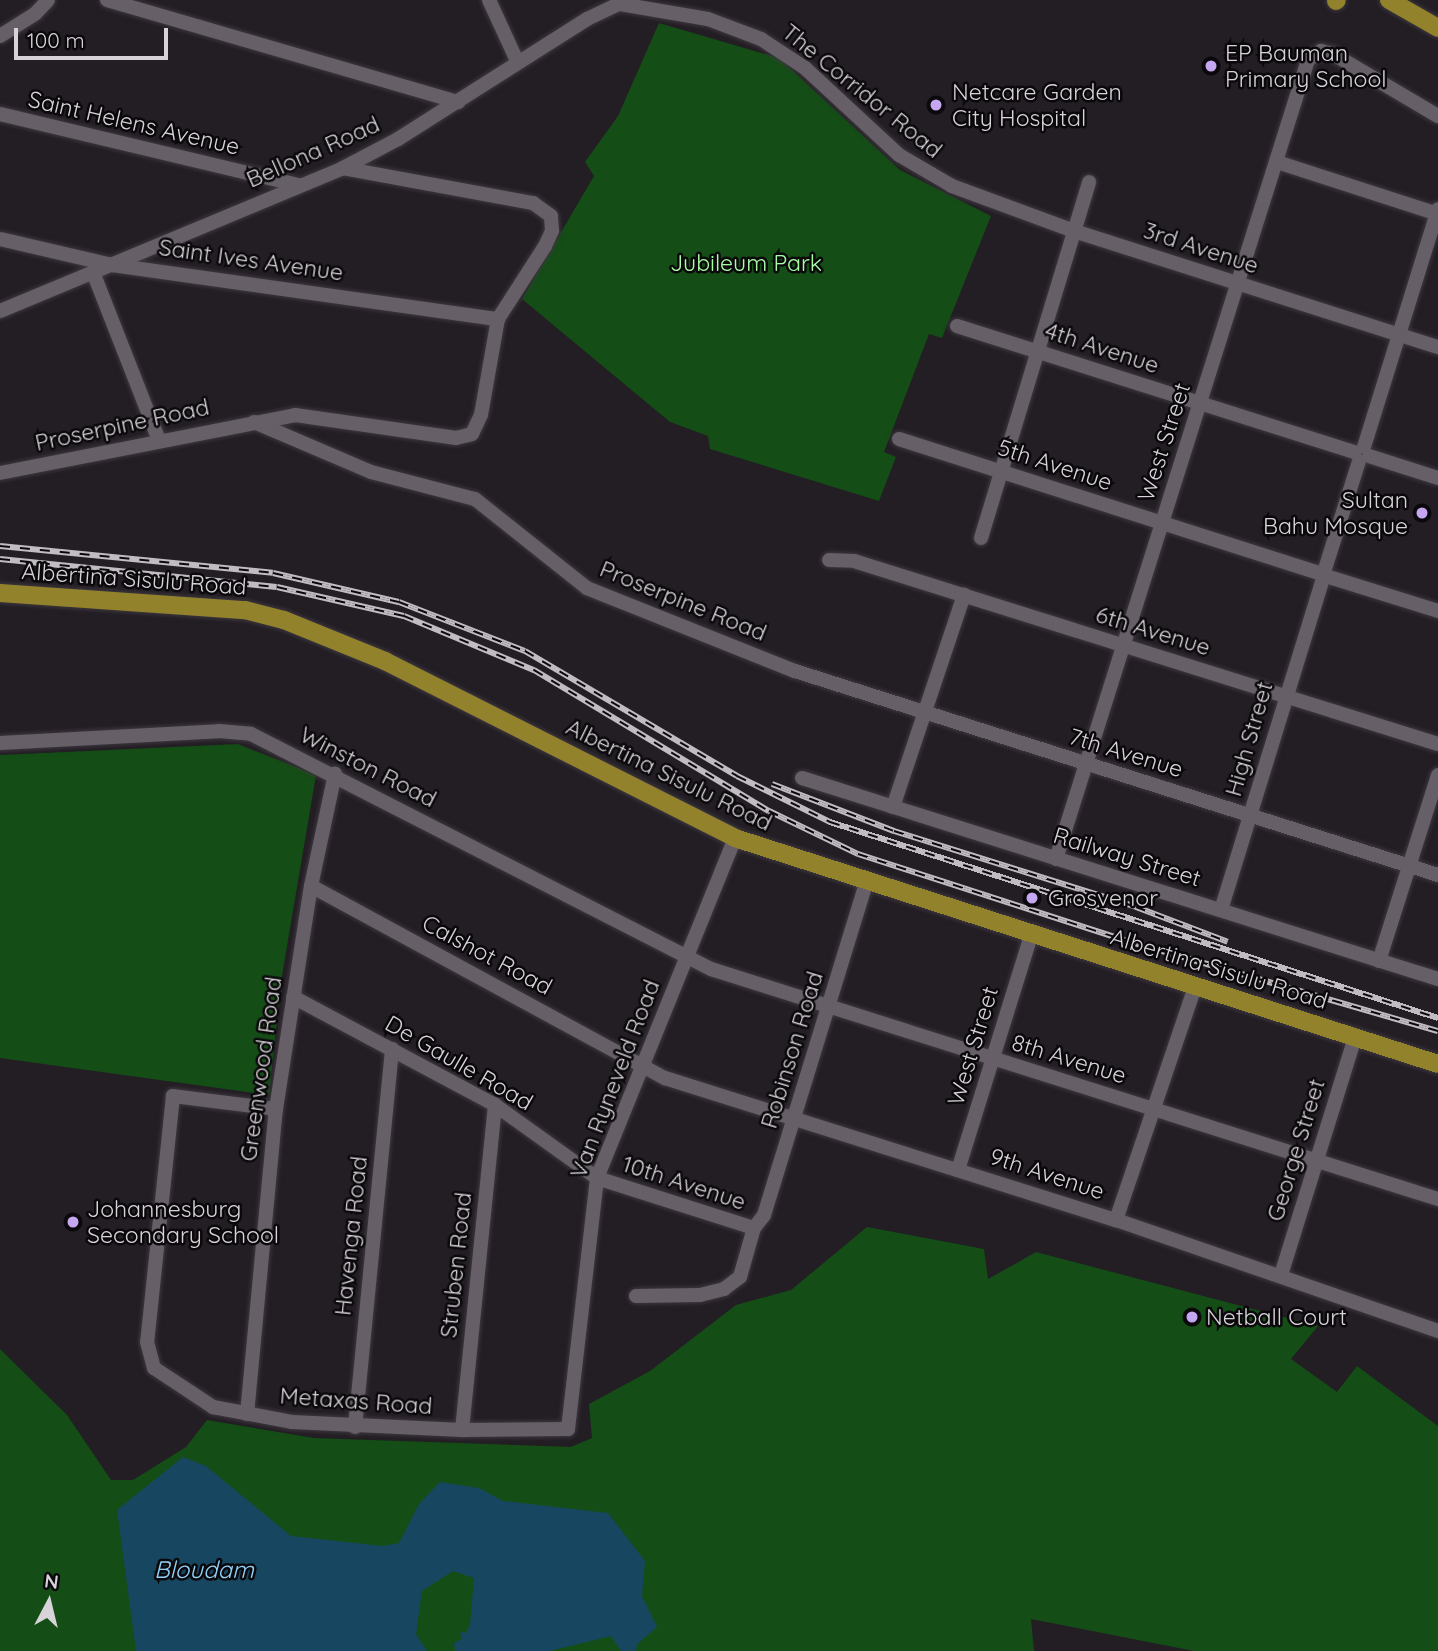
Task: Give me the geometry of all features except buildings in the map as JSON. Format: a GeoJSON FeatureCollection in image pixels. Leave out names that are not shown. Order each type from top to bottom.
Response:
{"type":"FeatureCollection","features":[{"type":"Feature","properties":{"kind":"main road"},"geometry":{"type":"LineString","coordinates":[[1389,0],[1438,28]]}},
{"type":"Feature","properties":{"kind":"main road"},"geometry":{"type":"LineString","coordinates":[[1413,0],[1438,15]]}},
{"type":"Feature","properties":{"kind":"main road","name":"Albertina Sisulu Road"},"geometry":{"type":"LineString","coordinates":[[0,593],[245,610],[284,620],[385,661],[735,838],[1031,936],[1438,1063]]}},
{"type":"Feature","properties":{"kind":"street"},"geometry":{"type":"LineString","coordinates":[[0,36],[36,14],[48,0]]}},
{"type":"Feature","properties":{"kind":"street"},"geometry":{"type":"LineString","coordinates":[[107,0],[458,102]]}},
{"type":"Feature","properties":{"kind":"street"},"geometry":{"type":"LineString","coordinates":[[489,0],[518,62]]}},
{"type":"Feature","properties":{"kind":"street","name":"Bellona Road"},"geometry":{"type":"LineString","coordinates":[[0,311],[343,168],[458,102],[518,62],[624,2]]}},
{"type":"Feature","properties":{"kind":"street","name":"The Corridor Road"},"geometry":{"type":"LineString","coordinates":[[624,2],[663,5],[708,19],[785,54],[899,155],[952,186]]}},
{"type":"Feature","properties":{"kind":"street","name":"West Street"},"geometry":{"type":"LineString","coordinates":[[1056,859],[1308,60],[1326,51],[1438,116]]}},
{"type":"Feature","properties":{"kind":"street","name":"Saint Helens Avenue"},"geometry":{"type":"LineString","coordinates":[[0,114],[299,185]]}},
{"type":"Feature","properties":{"kind":"street"},"geometry":{"type":"LineString","coordinates":[[1277,162],[1438,212]]}},
{"type":"Feature","properties":{"kind":"street"},"geometry":{"type":"LineString","coordinates":[[343,168],[533,203],[545,208],[553,221],[545,246],[498,319]]}},
{"type":"Feature","properties":{"kind":"street"},"geometry":{"type":"LineString","coordinates":[[981,538],[1089,182]]}},
{"type":"Feature","properties":{"kind":"street","name":"3rd Avenue"},"geometry":{"type":"LineString","coordinates":[[952,186],[1074,231],[1438,347]]}},
{"type":"Feature","properties":{"kind":"street","name":"High Street"},"geometry":{"type":"LineString","coordinates":[[1221,911],[1284,696],[1438,212]]}},
{"type":"Feature","properties":{"kind":"street","name":"Saint Ives Avenue"},"geometry":{"type":"LineString","coordinates":[[0,239],[112,265],[498,319]]}},
{"type":"Feature","properties":{"kind":"street"},"geometry":{"type":"LineString","coordinates":[[93,272],[159,440]]}},
{"type":"Feature","properties":{"kind":"street","name":"Proserpine Road"},"geometry":{"type":"LineString","coordinates":[[0,473],[295,415],[456,438],[471,434],[481,415],[498,319]]}},
{"type":"Feature","properties":{"kind":"street","name":"4th Avenue"},"geometry":{"type":"LineString","coordinates":[[957,326],[1438,478]]}},
{"type":"Feature","properties":{"kind":"street","name":"Proserpine Road"},"geometry":{"type":"LineString","coordinates":[[254,422],[361,468],[475,499],[587,588],[801,673]]}},
{"type":"Feature","properties":{"kind":"street","name":"5th Avenue"},"geometry":{"type":"LineString","coordinates":[[900,439],[1438,611]]}},
{"type":"Feature","properties":{"kind":"street","name":"6th Avenue"},"geometry":{"type":"LineString","coordinates":[[829,559],[854,561],[1438,744]]}},
{"type":"Feature","properties":{"kind":"street"},"geometry":{"type":"LineString","coordinates":[[893,807],[964,595]]}},
{"type":"Feature","properties":{"kind":"street","name":"7th Avenue"},"geometry":{"type":"LineString","coordinates":[[801,673],[923,714],[1438,875]]}},
{"type":"Feature","properties":{"kind":"street","name":"Winston Road"},"geometry":{"type":"LineString","coordinates":[[0,743],[233,731],[251,734],[335,774],[687,959]]}},
{"type":"Feature","properties":{"kind":"street","name":"Greenwood Road"},"geometry":{"type":"LineString","coordinates":[[247,1414],[276,1109],[311,886],[335,774]]}},
{"type":"Feature","properties":{"kind":"street"},"geometry":{"type":"LineString","coordinates":[[1379,961],[1438,775]]}},
{"type":"Feature","properties":{"kind":"street","name":"Railway Street"},"geometry":{"type":"LineString","coordinates":[[802,778],[1438,979]]}},
{"type":"Feature","properties":{"kind":"street","name":"Van Ryneveld Road"},"geometry":{"type":"LineString","coordinates":[[568,1429],[597,1178],[735,838]]}},
{"type":"Feature","properties":{"kind":"street","name":"Robinson Road"},"geometry":{"type":"LineString","coordinates":[[636,1296],[701,1295],[724,1289],[740,1277],[831,1007],[866,883]]}},
{"type":"Feature","properties":{"kind":"street","name":"Calshot Road"},"geometry":{"type":"LineString","coordinates":[[311,886],[642,1064]]}},
{"type":"Feature","properties":{"kind":"street","name":"West Street"},"geometry":{"type":"LineString","coordinates":[[958,1170],[1031,936]]}},
{"type":"Feature","properties":{"kind":"street","name":"8th Avenue"},"geometry":{"type":"LineString","coordinates":[[687,959],[1438,1199]]}},
{"type":"Feature","properties":{"kind":"street"},"geometry":{"type":"LineString","coordinates":[[1116,1220],[1195,986]]}},
{"type":"Feature","properties":{"kind":"street","name":"De Gaulle Road"},"geometry":{"type":"LineString","coordinates":[[293,998],[495,1105],[597,1178]]}},
{"type":"Feature","properties":{"kind":"street","name":"George Street"},"geometry":{"type":"LineString","coordinates":[[1281,1275],[1355,1037]]}},
{"type":"Feature","properties":{"kind":"street","name":"Havenga Road"},"geometry":{"type":"LineString","coordinates":[[355,1427],[392,1049]]}},
{"type":"Feature","properties":{"kind":"street","name":"9th Avenue"},"geometry":{"type":"LineString","coordinates":[[642,1064],[665,1079],[1116,1220],[1438,1331]]}},
{"type":"Feature","properties":{"kind":"street","name":"Metaxas Road"},"geometry":{"type":"LineString","coordinates":[[276,1109],[173,1096],[147,1342],[154,1368],[213,1407],[247,1414],[355,1427],[568,1429]]}},
{"type":"Feature","properties":{"kind":"street","name":"Struben Road"},"geometry":{"type":"LineString","coordinates":[[462,1430],[495,1105]]}},
{"type":"Feature","properties":{"kind":"street","name":"10th Avenue"},"geometry":{"type":"LineString","coordinates":[[597,1178],[755,1228]]}},
{"type":"Feature","properties":{"kind":"green space","name":"Jubileum Park"},"geometry":{"type":"Polygon","coordinates":[[[659,23],[779,58],[900,170],[991,216],[942,338],[929,334],[884,452],[896,457],[879,501],[710,449],[708,436],[670,422],[522,299],[594,176],[585,162],[618,116],[659,23]]]}},
{"type":"Feature","properties":{"kind":"green space"},"geometry":{"type":"Polygon","coordinates":[[[238,744],[316,775],[281,982],[269,1095],[0,1058],[0,755],[238,744]]]}},
{"type":"Feature","properties":{"kind":"green space"},"geometry":{"type":"Polygon","coordinates":[[[867,1227],[984,1249],[988,1279],[1036,1252],[1318,1326],[1291,1359],[1337,1392],[1357,1366],[1438,1426],[1438,1651],[1194,1651],[1031,1619],[1034,1651],[0,1651],[0,1349],[67,1415],[111,1480],[133,1480],[186,1447],[207,1420],[314,1438],[571,1447],[592,1438],[589,1404],[650,1371],[736,1305],[791,1290],[867,1227]]]}},
{"type":"Feature","properties":{"kind":"water","name":"Bloudam"},"geometry":{"type":"Polygon","coordinates":[[[183,1457],[206,1466],[291,1536],[383,1546],[399,1543],[419,1504],[440,1482],[479,1488],[503,1501],[608,1513],[645,1561],[642,1596],[657,1627],[637,1644],[636,1651],[621,1651],[611,1636],[550,1651],[455,1651],[454,1643],[462,1639],[460,1632],[466,1633],[470,1625],[474,1578],[453,1571],[422,1591],[416,1634],[427,1651],[136,1651],[117,1510],[183,1457]]]}},
{"type":"Feature","properties":{"kind":"railway"},"geometry":{"type":"LineString","coordinates":[[0,546],[273,573],[399,602],[525,651],[737,776],[830,822],[1438,1018]]}},
{"type":"Feature","properties":{"kind":"railway"},"geometry":{"type":"LineString","coordinates":[[0,559],[277,587],[404,616],[534,670],[769,811],[858,854],[1121,939],[1438,1031]]}},
{"type":"Feature","properties":{"kind":"railway"},"geometry":{"type":"LineString","coordinates":[[772,784],[894,831],[1136,907],[1228,942]]}},
{"type":"Feature","properties":{"kind":"place","name":"EP Bauman Primary School"},"geometry":{"type":"Point","coordinates":[1211,66]}},
{"type":"Feature","properties":{"kind":"place","name":"Netcare Garden City Hospital"},"geometry":{"type":"Point","coordinates":[936,105]}},
{"type":"Feature","properties":{"kind":"place","name":"Sultan Bahu Mosque"},"geometry":{"type":"Point","coordinates":[1422,513]}},
{"type":"Feature","properties":{"kind":"place","name":"Grosvenor"},"geometry":{"type":"Point","coordinates":[1032,898]}},
{"type":"Feature","properties":{"kind":"place","name":"Johannesburg Secondary School"},"geometry":{"type":"Point","coordinates":[73,1222]}},
{"type":"Feature","properties":{"kind":"place","name":"Netball Court"},"geometry":{"type":"Point","coordinates":[1192,1317]}}]}
